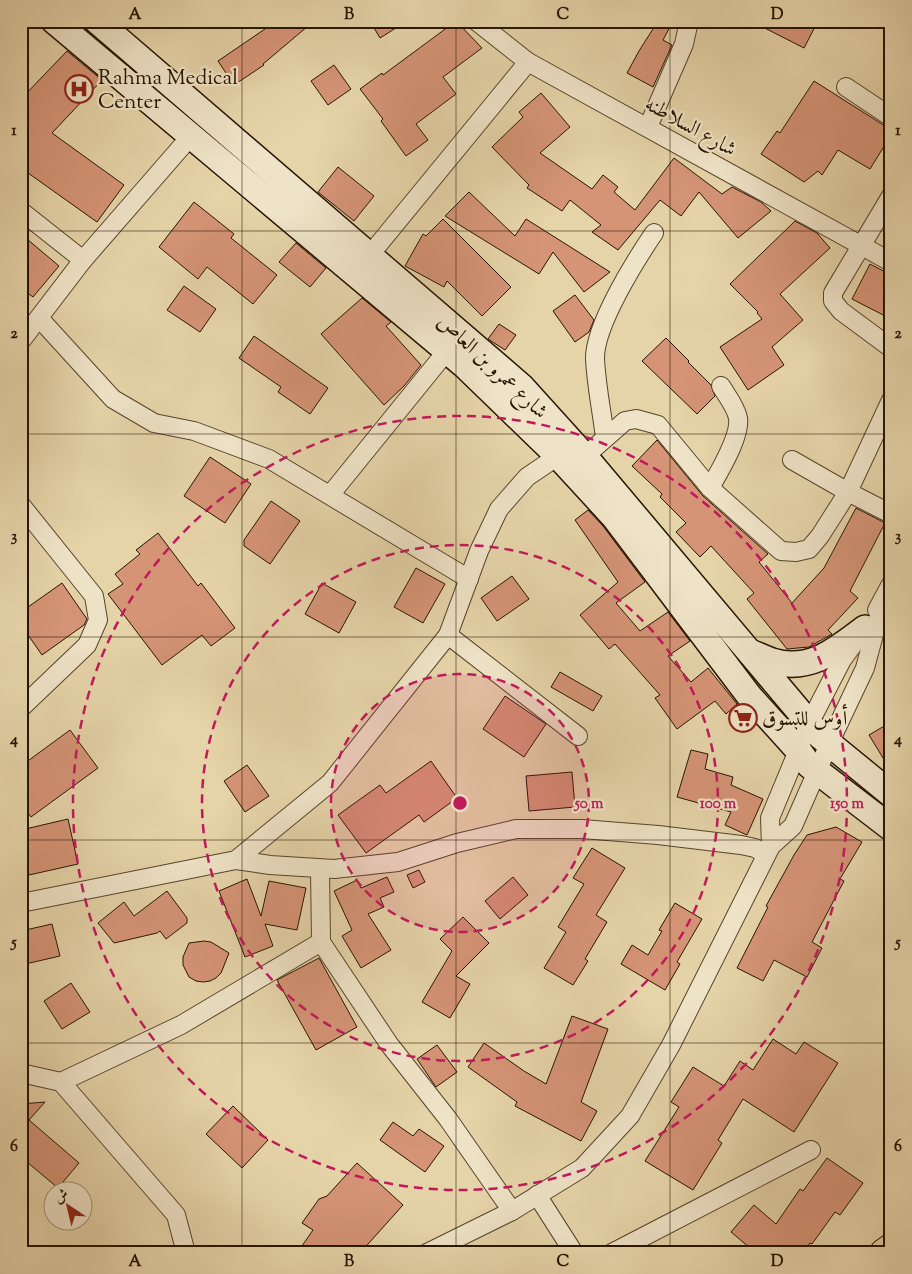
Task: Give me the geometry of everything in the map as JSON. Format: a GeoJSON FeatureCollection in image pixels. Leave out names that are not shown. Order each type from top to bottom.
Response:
{"type":"FeatureCollection","features":[{"type":"Feature","properties":{"kind":"main road"},"geometry":{"type":"LineString","coordinates":[[884,1253],[891,1248]]}},
{"type":"Feature","properties":{"kind":"street"},"geometry":{"type":"LineString","coordinates":[[54,21],[465,366],[558,456],[614,517],[750,696],[809,765],[891,828]]}},
{"type":"Feature","properties":{"kind":"street","name":"شارع عمرو بن العاص"},"geometry":{"type":"LineString","coordinates":[[97,21],[521,386],[584,457],[810,724],[829,744],[888,787]]}},
{"type":"Feature","properties":{"kind":"street","name":"شارع السلاطنه"},"geometry":{"type":"LineString","coordinates":[[476,21],[528,62],[891,262]]}},
{"type":"Feature","properties":{"kind":"street"},"geometry":{"type":"LineString","coordinates":[[648,128],[684,44],[689,21]]}},
{"type":"Feature","properties":{"kind":"street"},"geometry":{"type":"LineString","coordinates":[[370,256],[528,62]]}},
{"type":"Feature","properties":{"kind":"street"},"geometry":{"type":"LineString","coordinates":[[846,87],[891,117]]}},
{"type":"Feature","properties":{"kind":"street"},"geometry":{"type":"LineString","coordinates":[[21,341],[83,260],[190,137]]}},
{"type":"Feature","properties":{"kind":"street"},"geometry":{"type":"LineString","coordinates":[[891,196],[860,244],[833,293],[833,301],[840,311],[891,348]]}},
{"type":"Feature","properties":{"kind":"street"},"geometry":{"type":"LineString","coordinates":[[21,211],[83,260]]}},
{"type":"Feature","properties":{"kind":"street"},"geometry":{"type":"LineString","coordinates":[[605,438],[595,356],[598,342],[604,320],[635,262],[654,233]]}},
{"type":"Feature","properties":{"kind":"street"},"geometry":{"type":"LineString","coordinates":[[40,318],[113,400],[154,423],[194,431],[270,459],[469,579]]}},
{"type":"Feature","properties":{"kind":"street"},"geometry":{"type":"LineString","coordinates":[[330,494],[446,352]]}},
{"type":"Feature","properties":{"kind":"street"},"geometry":{"type":"LineString","coordinates":[[710,488],[734,440],[738,420],[736,412],[721,386]]}},
{"type":"Feature","properties":{"kind":"street"},"geometry":{"type":"LineString","coordinates":[[584,457],[625,421],[636,419],[658,425],[710,488],[781,551],[796,552],[809,549],[820,536],[848,492],[891,400]]}},
{"type":"Feature","properties":{"kind":"street"},"geometry":{"type":"LineString","coordinates":[[236,860],[330,784],[448,635],[478,551],[499,510],[527,477],[558,456]]}},
{"type":"Feature","properties":{"kind":"street"},"geometry":{"type":"LineString","coordinates":[[792,460],[891,514]]}},
{"type":"Feature","properties":{"kind":"street"},"geometry":{"type":"LineString","coordinates":[[21,505],[94,596],[98,620],[87,645],[21,708]]}},
{"type":"Feature","properties":{"kind":"street"},"geometry":{"type":"LineString","coordinates":[[768,850],[770,818],[810,724],[842,660],[865,628],[891,584]]}},
{"type":"Feature","properties":{"kind":"street"},"geometry":{"type":"LineString","coordinates":[[427,1253],[512,1211],[582,1168],[630,1116],[671,1045],[768,850],[793,826],[865,668],[883,600]]}},
{"type":"Feature","properties":{"kind":"street"},"geometry":{"type":"LineString","coordinates":[[750,652],[773,661],[794,664],[816,660],[831,654],[865,628]]}},
{"type":"Feature","properties":{"kind":"street"},"geometry":{"type":"LineString","coordinates":[[448,635],[578,736]]}},
{"type":"Feature","properties":{"kind":"street"},"geometry":{"type":"LineString","coordinates":[[21,903],[236,860],[320,869],[398,862],[457,843],[516,829],[582,829],[658,835],[768,850]]}},
{"type":"Feature","properties":{"kind":"street"},"geometry":{"type":"LineString","coordinates":[[320,869],[321,942],[389,1044],[448,1119],[512,1211]]}},
{"type":"Feature","properties":{"kind":"street"},"geometry":{"type":"LineString","coordinates":[[61,1082],[181,1025],[321,942]]}},
{"type":"Feature","properties":{"kind":"street"},"geometry":{"type":"LineString","coordinates":[[21,1073],[61,1082],[176,1215],[186,1253]]}},
{"type":"Feature","properties":{"kind":"street"},"geometry":{"type":"LineString","coordinates":[[612,1253],[811,1150]]}},
{"type":"Feature","properties":{"kind":"street"},"geometry":{"type":"LineString","coordinates":[[537,1196],[574,1253]]}},
{"type":"Feature","properties":{"kind":"building"},"geometry":{"type":"Polygon","coordinates":[[[259,21],[314,21],[264,65],[234,85],[218,61],[265,29],[259,21]]]}},
{"type":"Feature","properties":{"kind":"building"},"geometry":{"type":"Polygon","coordinates":[[[370,21],[407,21],[380,38],[370,21]]]}},
{"type":"Feature","properties":{"kind":"building"},"geometry":{"type":"Polygon","coordinates":[[[456,21],[482,48],[443,77],[456,94],[416,124],[428,140],[406,156],[381,121],[383,119],[360,89],[382,73],[383,75],[456,21]]]}},
{"type":"Feature","properties":{"kind":"building"},"geometry":{"type":"Polygon","coordinates":[[[658,21],[673,21],[663,40],[672,45],[653,87],[627,73],[658,21]]]}},
{"type":"Feature","properties":{"kind":"building"},"geometry":{"type":"Polygon","coordinates":[[[751,21],[818,21],[804,48],[751,21]]]}},
{"type":"Feature","properties":{"kind":"building"},"geometry":{"type":"Polygon","coordinates":[[[67,51],[102,80],[52,133],[124,185],[97,222],[21,168],[21,99],[67,51]]]}},
{"type":"Feature","properties":{"kind":"building"},"geometry":{"type":"Polygon","coordinates":[[[334,65],[351,89],[328,105],[311,81],[334,65]]]}},
{"type":"Feature","properties":{"kind":"building"},"geometry":{"type":"Polygon","coordinates":[[[814,81],[891,128],[891,135],[870,169],[838,150],[822,175],[818,171],[804,182],[761,154],[777,131],[780,133],[814,81]]]}},
{"type":"Feature","properties":{"kind":"building"},"geometry":{"type":"Polygon","coordinates":[[[541,93],[570,127],[540,153],[592,189],[603,175],[618,187],[614,192],[635,210],[674,158],[722,194],[732,187],[761,202],[771,211],[738,238],[699,192],[681,216],[660,200],[618,250],[592,232],[601,225],[570,200],[562,211],[527,188],[529,185],[492,147],[523,117],[519,112],[541,93]]]}},
{"type":"Feature","properties":{"kind":"building"},"geometry":{"type":"Polygon","coordinates":[[[338,167],[374,196],[354,221],[318,192],[338,167]]]}},
{"type":"Feature","properties":{"kind":"building"},"geometry":{"type":"Polygon","coordinates":[[[469,192],[515,236],[526,219],[610,272],[584,292],[553,252],[539,274],[445,216],[469,192]]]}},
{"type":"Feature","properties":{"kind":"building"},"geometry":{"type":"Polygon","coordinates":[[[194,202],[234,234],[231,238],[277,275],[253,304],[207,267],[198,279],[159,247],[194,202]]]}},
{"type":"Feature","properties":{"kind":"building"},"geometry":{"type":"Polygon","coordinates":[[[443,219],[511,287],[482,316],[447,281],[444,287],[405,266],[423,234],[426,236],[443,219]]]}},
{"type":"Feature","properties":{"kind":"building"},"geometry":{"type":"Polygon","coordinates":[[[795,221],[817,233],[830,248],[780,294],[803,320],[772,347],[784,365],[748,390],[720,347],[762,319],[758,312],[730,284],[795,221]]]}},
{"type":"Feature","properties":{"kind":"building"},"geometry":{"type":"Polygon","coordinates":[[[21,234],[59,266],[33,297],[21,288],[21,234]]]}},
{"type":"Feature","properties":{"kind":"building"},"geometry":{"type":"Polygon","coordinates":[[[296,243],[326,268],[310,287],[279,262],[296,243]]]}},
{"type":"Feature","properties":{"kind":"building"},"geometry":{"type":"Polygon","coordinates":[[[870,264],[891,275],[891,319],[852,299],[870,264]]]}},
{"type":"Feature","properties":{"kind":"building"},"geometry":{"type":"Polygon","coordinates":[[[184,286],[216,309],[200,332],[167,310],[184,286]]]}},
{"type":"Feature","properties":{"kind":"building"},"geometry":{"type":"Polygon","coordinates":[[[575,295],[594,320],[589,332],[575,342],[553,311],[575,295]]]}},
{"type":"Feature","properties":{"kind":"building"},"geometry":{"type":"Polygon","coordinates":[[[362,298],[391,322],[386,326],[421,365],[404,386],[384,405],[321,334],[362,298]]]}},
{"type":"Feature","properties":{"kind":"building"},"geometry":{"type":"Polygon","coordinates":[[[499,324],[516,335],[505,350],[488,339],[499,324]]]}},
{"type":"Feature","properties":{"kind":"building"},"geometry":{"type":"Polygon","coordinates":[[[254,336],[328,388],[310,414],[278,392],[281,387],[239,358],[254,336]]]}},
{"type":"Feature","properties":{"kind":"building"},"geometry":{"type":"Polygon","coordinates":[[[666,338],[711,385],[715,396],[697,414],[642,361],[666,338]]]}},
{"type":"Feature","properties":{"kind":"building"},"geometry":{"type":"Polygon","coordinates":[[[657,440],[703,496],[768,554],[759,562],[792,603],[824,568],[856,508],[885,523],[850,591],[858,598],[828,630],[832,634],[809,647],[787,649],[747,599],[754,593],[711,546],[700,557],[676,532],[686,523],[660,497],[662,494],[632,466],[657,440]]]}},
{"type":"Feature","properties":{"kind":"building"},"geometry":{"type":"Polygon","coordinates":[[[210,457],[251,484],[225,523],[184,496],[210,457]]]}},
{"type":"Feature","properties":{"kind":"building"},"geometry":{"type":"Polygon","coordinates":[[[271,501],[300,521],[270,564],[244,546],[244,540],[271,501]]]}},
{"type":"Feature","properties":{"kind":"building"},"geometry":{"type":"Polygon","coordinates":[[[588,510],[603,526],[645,582],[616,603],[640,631],[668,612],[690,641],[668,656],[691,682],[708,668],[737,704],[726,714],[715,701],[677,729],[655,698],[660,695],[615,644],[609,649],[580,615],[618,582],[575,520],[588,510]]]}},
{"type":"Feature","properties":{"kind":"building"},"geometry":{"type":"Polygon","coordinates":[[[158,533],[198,586],[201,583],[235,628],[211,646],[202,635],[162,665],[108,594],[123,584],[115,574],[140,554],[136,550],[158,533]]]}},
{"type":"Feature","properties":{"kind":"building"},"geometry":{"type":"Polygon","coordinates":[[[416,568],[445,584],[423,623],[394,607],[416,568]]]}},
{"type":"Feature","properties":{"kind":"building"},"geometry":{"type":"Polygon","coordinates":[[[512,576],[529,599],[497,621],[481,598],[512,576]]]}},
{"type":"Feature","properties":{"kind":"building"},"geometry":{"type":"Polygon","coordinates":[[[62,583],[87,619],[84,625],[42,655],[21,625],[21,612],[62,583]]]}},
{"type":"Feature","properties":{"kind":"building"},"geometry":{"type":"Polygon","coordinates":[[[322,583],[356,602],[339,633],[305,614],[322,583]]]}},
{"type":"Feature","properties":{"kind":"building"},"geometry":{"type":"Polygon","coordinates":[[[560,672],[602,696],[593,711],[551,687],[560,672]]]}},
{"type":"Feature","properties":{"kind":"building"},"geometry":{"type":"Polygon","coordinates":[[[505,696],[546,724],[524,757],[483,729],[505,696]]]}},
{"type":"Feature","properties":{"kind":"building"},"geometry":{"type":"Polygon","coordinates":[[[891,722],[891,771],[869,735],[891,722]]]}},
{"type":"Feature","properties":{"kind":"building"},"geometry":{"type":"Polygon","coordinates":[[[70,730],[98,768],[31,817],[21,804],[21,766],[70,730]]]}},
{"type":"Feature","properties":{"kind":"building"},"geometry":{"type":"Polygon","coordinates":[[[691,750],[708,754],[705,769],[733,777],[731,785],[763,799],[747,835],[725,825],[731,812],[677,797],[691,750]]]}},
{"type":"Feature","properties":{"kind":"building"},"geometry":{"type":"Polygon","coordinates":[[[431,761],[457,798],[424,822],[419,815],[366,853],[338,815],[380,785],[386,793],[431,761]]]}},
{"type":"Feature","properties":{"kind":"building"},"geometry":{"type":"Polygon","coordinates":[[[247,765],[269,796],[245,812],[224,781],[247,765]]]}},
{"type":"Feature","properties":{"kind":"building"},"geometry":{"type":"Polygon","coordinates":[[[572,772],[575,807],[529,811],[526,776],[572,772]]]}},
{"type":"Feature","properties":{"kind":"building"},"geometry":{"type":"Polygon","coordinates":[[[68,819],[78,864],[29,875],[21,841],[21,830],[68,819]]]}},
{"type":"Feature","properties":{"kind":"building"},"geometry":{"type":"Polygon","coordinates":[[[836,827],[862,842],[840,879],[844,881],[812,942],[822,948],[807,977],[774,960],[763,981],[737,968],[768,907],[766,906],[807,835],[836,827]]]}},
{"type":"Feature","properties":{"kind":"building"},"geometry":{"type":"Polygon","coordinates":[[[592,848],[625,868],[596,915],[607,922],[585,959],[588,961],[573,985],[544,968],[566,932],[558,927],[584,884],[573,878],[592,848]]]}},
{"type":"Feature","properties":{"kind":"building"},"geometry":{"type":"Polygon","coordinates":[[[419,870],[425,882],[413,888],[407,875],[419,870]]]}},
{"type":"Feature","properties":{"kind":"building"},"geometry":{"type":"Polygon","coordinates":[[[387,877],[394,892],[380,898],[384,907],[368,914],[391,950],[361,968],[342,936],[352,930],[334,891],[357,880],[361,888],[387,877]]]}},
{"type":"Feature","properties":{"kind":"building"},"geometry":{"type":"Polygon","coordinates":[[[513,877],[528,895],[500,919],[485,901],[513,877]]]}},
{"type":"Feature","properties":{"kind":"building"},"geometry":{"type":"Polygon","coordinates":[[[247,879],[261,916],[269,881],[306,888],[297,930],[265,924],[273,946],[245,957],[219,891],[247,879]]]}},
{"type":"Feature","properties":{"kind":"building"},"geometry":{"type":"Polygon","coordinates":[[[167,891],[187,918],[187,923],[166,939],[160,931],[114,943],[98,923],[124,902],[134,916],[167,891]]]}},
{"type":"Feature","properties":{"kind":"building"},"geometry":{"type":"Polygon","coordinates":[[[675,903],[702,919],[677,962],[680,964],[665,990],[621,964],[632,945],[648,955],[662,931],[659,930],[675,903]]]}},
{"type":"Feature","properties":{"kind":"building"},"geometry":{"type":"Polygon","coordinates":[[[463,917],[489,943],[456,976],[470,984],[450,1018],[422,1002],[452,951],[440,939],[463,917]]]}},
{"type":"Feature","properties":{"kind":"building"},"geometry":{"type":"Polygon","coordinates":[[[52,924],[60,956],[21,965],[21,931],[52,924]]]}},
{"type":"Feature","properties":{"kind":"building"},"geometry":{"type":"Polygon","coordinates":[[[211,942],[229,953],[221,973],[210,981],[203,982],[189,977],[183,965],[183,957],[189,943],[211,942]]]}},
{"type":"Feature","properties":{"kind":"building"},"geometry":{"type":"Polygon","coordinates":[[[319,958],[357,1027],[316,1050],[277,980],[319,958]]]}},
{"type":"Feature","properties":{"kind":"building"},"geometry":{"type":"Polygon","coordinates":[[[71,983],[90,1012],[62,1029],[44,1001],[71,983]]]}},
{"type":"Feature","properties":{"kind":"building"},"geometry":{"type":"Polygon","coordinates":[[[572,1016],[608,1029],[581,1102],[597,1111],[581,1141],[515,1106],[517,1102],[468,1067],[484,1043],[546,1084],[572,1016]]]}},
{"type":"Feature","properties":{"kind":"building"},"geometry":{"type":"Polygon","coordinates":[[[773,1039],[796,1054],[804,1042],[838,1063],[794,1132],[743,1099],[718,1140],[722,1143],[693,1190],[645,1161],[679,1107],[671,1102],[693,1067],[724,1086],[740,1061],[753,1070],[773,1039]]]}},
{"type":"Feature","properties":{"kind":"building"},"geometry":{"type":"Polygon","coordinates":[[[437,1045],[457,1072],[436,1087],[417,1059],[437,1045]]]}},
{"type":"Feature","properties":{"kind":"building"},"geometry":{"type":"Polygon","coordinates":[[[45,1102],[29,1120],[79,1163],[63,1182],[51,1182],[21,1157],[21,1104],[45,1102]]]}},
{"type":"Feature","properties":{"kind":"building"},"geometry":{"type":"Polygon","coordinates":[[[233,1106],[268,1140],[242,1168],[206,1134],[233,1106]]]}},
{"type":"Feature","properties":{"kind":"building"},"geometry":{"type":"Polygon","coordinates":[[[393,1122],[413,1136],[419,1129],[444,1146],[425,1172],[380,1140],[393,1122]]]}},
{"type":"Feature","properties":{"kind":"building"},"geometry":{"type":"Polygon","coordinates":[[[827,1158],[863,1183],[840,1215],[835,1212],[812,1244],[810,1243],[802,1253],[756,1253],[731,1232],[754,1205],[776,1224],[800,1189],[803,1191],[827,1158]]]}},
{"type":"Feature","properties":{"kind":"building"},"geometry":{"type":"Polygon","coordinates":[[[357,1163],[403,1205],[360,1253],[297,1253],[313,1230],[302,1223],[319,1199],[327,1196],[357,1163]]]}},
{"type":"Feature","properties":{"kind":"place","name":"Rahma Medical Center"},"geometry":{"type":"Point","coordinates":[79,89]}},
{"type":"Feature","properties":{"kind":"place","name":"أوس للتسوق"},"geometry":{"type":"Point","coordinates":[743,718]}}]}
